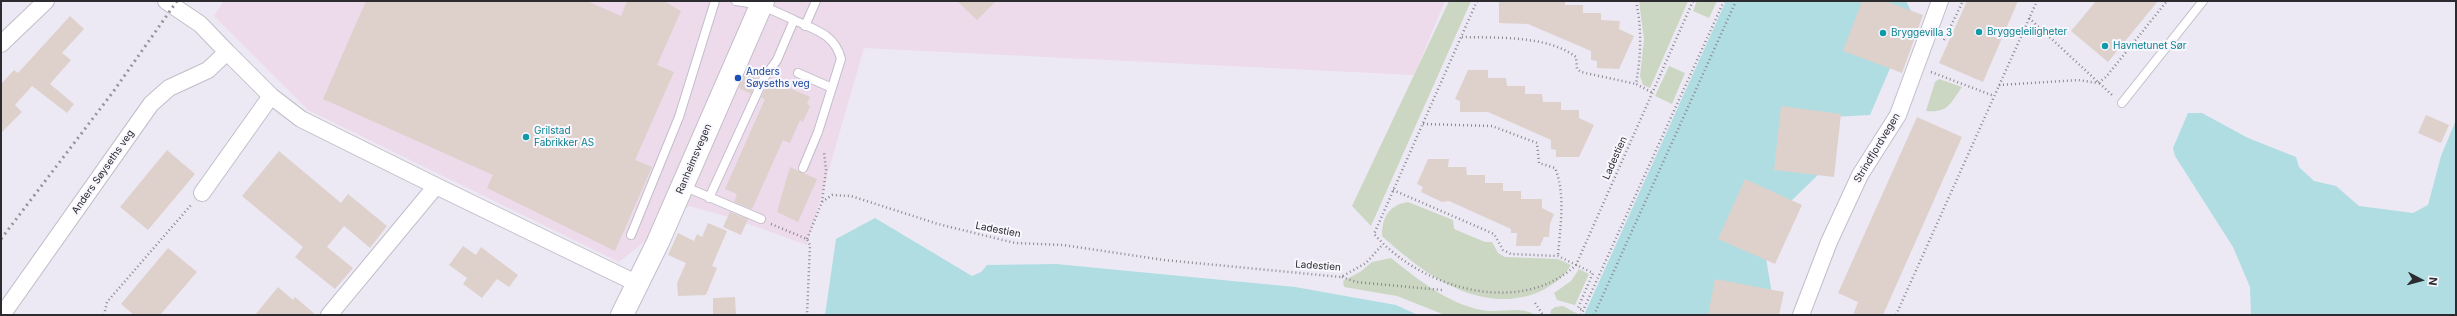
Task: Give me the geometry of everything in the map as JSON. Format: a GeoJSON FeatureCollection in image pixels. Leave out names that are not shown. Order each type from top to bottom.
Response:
{"type":"FeatureCollection","features":[{"type":"Feature","properties":{"kind":"street"},"geometry":{"type":"LineString","coordinates":[[1,44],[46,1]]}},
{"type":"Feature","properties":{"kind":"street"},"geometry":{"type":"LineString","coordinates":[[166,1],[200,24],[271,96],[301,119],[638,284]]}},
{"type":"Feature","properties":{"kind":"street","name":"Strindfjordvegen"},"geometry":{"type":"LineString","coordinates":[[1801,315],[1829,242],[1860,175],[1898,115],[1940,1]]}},
{"type":"Feature","properties":{"kind":"street","name":"Ranheimsvegen"},"geometry":{"type":"LineString","coordinates":[[622,315],[638,284],[683,186],[762,3]]}},
{"type":"Feature","properties":{"kind":"street","name":"Anders Søyseths veg"},"geometry":{"type":"LineString","coordinates":[[2,315],[151,104],[169,88],[208,70],[227,52]]}},
{"type":"Feature","properties":{"kind":"street"},"geometry":{"type":"LineString","coordinates":[[202,193],[271,96]]}},
{"type":"Feature","properties":{"kind":"street"},"geometry":{"type":"LineString","coordinates":[[329,315],[436,186]]}},
{"type":"Feature","properties":{"kind":"lane"},"geometry":{"type":"LineString","coordinates":[[630,235],[679,117],[715,1]]}},
{"type":"Feature","properties":{"kind":"lane"},"geometry":{"type":"LineString","coordinates":[[736,1],[762,3],[832,39],[838,48],[841,59],[818,132],[803,168]]}},
{"type":"Feature","properties":{"kind":"lane"},"geometry":{"type":"LineString","coordinates":[[805,26],[816,1]]}},
{"type":"Feature","properties":{"kind":"lane"},"geometry":{"type":"LineString","coordinates":[[2122,103],[2203,1]]}},
{"type":"Feature","properties":{"kind":"lane"},"geometry":{"type":"LineString","coordinates":[[709,198],[764,78],[777,60],[794,20]]}},
{"type":"Feature","properties":{"kind":"lane"},"geometry":{"type":"LineString","coordinates":[[798,73],[832,88]]}},
{"type":"Feature","properties":{"kind":"lane"},"geometry":{"type":"LineString","coordinates":[[683,186],[761,219]]}},
{"type":"Feature","properties":{"kind":"path"},"geometry":{"type":"LineString","coordinates":[[1424,278],[1383,244],[1374,234],[1477,1]]}},
{"type":"Feature","properties":{"kind":"path"},"geometry":{"type":"LineString","coordinates":[[1636,1],[1640,17],[1640,56],[1636,84]]}},
{"type":"Feature","properties":{"kind":"path","name":"Ladestien"},"geometry":{"type":"LineString","coordinates":[[1570,274],[1576,265],[1694,1]]}},
{"type":"Feature","properties":{"kind":"path"},"geometry":{"type":"LineString","coordinates":[[1581,315],[1724,1]]}},
{"type":"Feature","properties":{"kind":"path"},"geometry":{"type":"LineString","coordinates":[[1594,315],[1736,1]]}},
{"type":"Feature","properties":{"kind":"path"},"geometry":{"type":"LineString","coordinates":[[1896,315],[2037,1]]}},
{"type":"Feature","properties":{"kind":"path"},"geometry":{"type":"LineString","coordinates":[[1999,86],[2078,80],[2098,83],[2106,77],[2167,1]]}},
{"type":"Feature","properties":{"kind":"path"},"geometry":{"type":"LineString","coordinates":[[2029,18],[2098,83],[2122,103]]}},
{"type":"Feature","properties":{"kind":"path"},"geometry":{"type":"LineString","coordinates":[[1462,37],[1530,40],[1568,52],[1576,57],[1577,69],[1581,72],[1636,84],[1653,93]]}},
{"type":"Feature","properties":{"kind":"path"},"geometry":{"type":"LineString","coordinates":[[1933,73],[1994,96]]}},
{"type":"Feature","properties":{"kind":"path"},"geometry":{"type":"LineString","coordinates":[[1423,124],[1492,126],[1537,143],[1539,163],[1554,168],[1560,182],[1561,214],[1558,256]]}},
{"type":"Feature","properties":{"kind":"path"},"geometry":{"type":"LineString","coordinates":[[807,240],[822,202],[826,170],[823,147],[818,132]]}},
{"type":"Feature","properties":{"kind":"path"},"geometry":{"type":"LineString","coordinates":[[1393,190],[1494,234],[1503,250],[1510,254],[1558,256],[1593,273],[1578,308],[1583,310]]}},
{"type":"Feature","properties":{"kind":"path"},"geometry":{"type":"LineString","coordinates":[[104,315],[107,302],[202,193]]}},
{"type":"Feature","properties":{"kind":"path","name":"Ladestien"},"geometry":{"type":"LineString","coordinates":[[822,202],[832,195],[851,196],[938,224],[1015,243],[1063,245],[1164,260],[1341,277],[1366,263],[1383,244]]}},
{"type":"Feature","properties":{"kind":"path"},"geometry":{"type":"LineString","coordinates":[[761,219],[807,240],[810,246],[807,315]]}},
{"type":"Feature","properties":{"kind":"path"},"geometry":{"type":"LineString","coordinates":[[1341,277],[1356,282],[1442,290]]}},
{"type":"Feature","properties":{"kind":"path"},"geometry":{"type":"LineString","coordinates":[[1436,286],[1448,293]]}},
{"type":"Feature","properties":{"kind":"path"},"geometry":{"type":"LineString","coordinates":[[1528,304],[1535,303],[1540,298]]}},
{"type":"Feature","properties":{"kind":"path"},"geometry":{"type":"LineString","coordinates":[[1535,303],[1543,315]]}},
{"type":"Feature","properties":{"kind":"shaded area"},"geometry":{"type":"Polygon","coordinates":[[[224,1],[1445,1],[1414,75],[864,48],[807,245],[729,217],[689,206],[619,262],[308,110],[214,16],[224,1]]]}},
{"type":"Feature","properties":{"kind":"green space"},"geometry":{"type":"Polygon","coordinates":[[[1449,1],[1471,1],[1371,226],[1352,206],[1449,1]]]}},
{"type":"Feature","properties":{"kind":"green space"},"geometry":{"type":"Polygon","coordinates":[[[1639,1],[1688,1],[1650,88],[1643,85],[1640,76],[1644,39],[1639,1]]]}},
{"type":"Feature","properties":{"kind":"green space"},"geometry":{"type":"Polygon","coordinates":[[[1697,1],[1717,1],[1709,18],[1693,11],[1697,1]]]}},
{"type":"Feature","properties":{"kind":"green space"},"geometry":{"type":"Polygon","coordinates":[[[1669,66],[1685,73],[1672,104],[1655,96],[1669,66]]]}},
{"type":"Feature","properties":{"kind":"green space"},"geometry":{"type":"Polygon","coordinates":[[[1939,79],[1962,87],[1951,103],[1944,109],[1926,111],[1935,82],[1939,79]]]}},
{"type":"Feature","properties":{"kind":"green space"},"geometry":{"type":"Polygon","coordinates":[[[1408,202],[1453,220],[1454,229],[1485,242],[1492,242],[1498,253],[1505,257],[1558,259],[1571,265],[1561,278],[1539,292],[1517,298],[1495,299],[1474,295],[1434,277],[1382,236],[1383,223],[1391,209],[1408,202]]]}},
{"type":"Feature","properties":{"kind":"green space"},"geometry":{"type":"Polygon","coordinates":[[[1391,258],[1422,282],[1444,296],[1468,307],[1488,311],[1516,310],[1529,312],[1535,315],[1445,315],[1397,296],[1344,287],[1343,281],[1360,272],[1372,262],[1391,258]]]}},
{"type":"Feature","properties":{"kind":"green space"},"geometry":{"type":"Polygon","coordinates":[[[1579,269],[1589,274],[1575,305],[1557,300],[1554,293],[1571,281],[1579,269]]]}},
{"type":"Feature","properties":{"kind":"green space"},"geometry":{"type":"Polygon","coordinates":[[[1563,306],[1578,314],[1550,315],[1551,310],[1555,307],[1563,306]]]}},
{"type":"Feature","properties":{"kind":"water"},"geometry":{"type":"Polygon","coordinates":[[[1726,1],[1906,1],[1913,15],[1870,115],[1832,117],[1820,173],[1789,203],[1766,258],[1772,294],[1768,315],[1584,315],[1726,1]]]}},
{"type":"Feature","properties":{"kind":"water"},"geometry":{"type":"Polygon","coordinates":[[[2188,113],[2202,113],[2248,138],[2296,157],[2299,167],[2314,181],[2336,186],[2359,206],[2413,213],[2428,205],[2441,156],[2456,120],[2456,315],[2251,315],[2250,287],[2233,247],[2175,156],[2173,148],[2188,113]]]}},
{"type":"Feature","properties":{"kind":"water"},"geometry":{"type":"Polygon","coordinates":[[[875,218],[972,276],[981,272],[987,265],[1056,264],[1295,287],[1396,305],[1418,315],[825,315],[836,239],[875,218]]]}},
{"type":"Feature","properties":{"kind":"building","name":"Grilstad Fabrikker AS"},"geometry":{"type":"Polygon","coordinates":[[[366,1],[587,1],[621,16],[627,1],[664,1],[681,11],[657,65],[674,72],[635,160],[652,167],[615,251],[487,188],[493,175],[323,99],[366,1]]]}},
{"type":"Feature","properties":{"kind":"building"},"geometry":{"type":"Polygon","coordinates":[[[957,1],[996,1],[977,20],[957,1]]]}},
{"type":"Feature","properties":{"kind":"building"},"geometry":{"type":"Polygon","coordinates":[[[1499,1],[1565,1],[1565,5],[1583,5],[1583,13],[1601,13],[1601,20],[1620,21],[1619,29],[1634,36],[1619,69],[1597,68],[1597,61],[1591,60],[1591,51],[1528,24],[1499,23],[1499,1]]]}},
{"type":"Feature","properties":{"kind":"building","name":"Bryggevilla 3"},"geometry":{"type":"Polygon","coordinates":[[[1862,1],[1885,1],[1923,15],[1902,73],[1843,51],[1862,1]]]}},
{"type":"Feature","properties":{"kind":"building","name":"Bryggeleiligheter"},"geometry":{"type":"Polygon","coordinates":[[[1967,1],[2018,1],[1983,82],[1939,63],[1967,1]]]}},
{"type":"Feature","properties":{"kind":"building","name":"Havnetunet Sør"},"geometry":{"type":"Polygon","coordinates":[[[2096,1],[2158,1],[2108,62],[2071,31],[2096,1]]]}},
{"type":"Feature","properties":{"kind":"building"},"geometry":{"type":"Polygon","coordinates":[[[70,16],[84,29],[62,53],[71,60],[50,84],[74,104],[67,113],[32,86],[15,105],[22,112],[1,133],[1,84],[14,70],[18,73],[70,16]]]}},
{"type":"Feature","properties":{"kind":"building"},"geometry":{"type":"Polygon","coordinates":[[[1468,70],[1488,70],[1488,78],[1506,78],[1507,86],[1525,86],[1525,94],[1542,94],[1543,102],[1561,102],[1561,110],[1579,110],[1579,118],[1594,125],[1579,157],[1556,157],[1556,150],[1551,149],[1551,140],[1488,112],[1460,112],[1460,101],[1455,99],[1468,70]]]}},
{"type":"Feature","properties":{"kind":"building"},"geometry":{"type":"Polygon","coordinates":[[[745,74],[758,79],[751,94],[739,88],[745,74]]]}},
{"type":"Feature","properties":{"kind":"building"},"geometry":{"type":"Polygon","coordinates":[[[773,81],[810,97],[807,104],[810,106],[803,122],[800,120],[790,143],[783,140],[752,209],[734,202],[737,194],[725,189],[765,99],[761,98],[768,83],[771,84],[773,81]]]}},
{"type":"Feature","properties":{"kind":"building"},"geometry":{"type":"Polygon","coordinates":[[[1781,106],[1841,114],[1834,177],[1774,170],[1781,106]]]}},
{"type":"Feature","properties":{"kind":"building"},"geometry":{"type":"Polygon","coordinates":[[[2426,115],[2449,125],[2441,143],[2418,133],[2426,115]]]}},
{"type":"Feature","properties":{"kind":"building"},"geometry":{"type":"Polygon","coordinates":[[[1917,117],[1962,137],[1883,315],[1853,315],[1858,302],[1838,293],[1917,117]]]}},
{"type":"Feature","properties":{"kind":"building"},"geometry":{"type":"Polygon","coordinates":[[[167,150],[195,174],[148,230],[120,207],[167,150]]]}},
{"type":"Feature","properties":{"kind":"building"},"geometry":{"type":"Polygon","coordinates":[[[279,151],[341,203],[348,194],[387,226],[370,248],[344,226],[327,247],[353,268],[335,289],[295,257],[303,247],[242,196],[279,151]]]}},
{"type":"Feature","properties":{"kind":"building"},"geometry":{"type":"Polygon","coordinates":[[[1428,159],[1449,159],[1448,167],[1466,167],[1467,175],[1485,175],[1485,183],[1503,183],[1503,191],[1521,191],[1521,199],[1542,199],[1542,208],[1554,214],[1550,224],[1549,237],[1544,237],[1540,246],[1516,246],[1517,233],[1511,233],[1511,229],[1449,201],[1442,202],[1421,192],[1423,187],[1417,184],[1428,159]]]}},
{"type":"Feature","properties":{"kind":"building"},"geometry":{"type":"Polygon","coordinates":[[[790,167],[817,179],[798,222],[777,212],[790,167]]]}},
{"type":"Feature","properties":{"kind":"building"},"geometry":{"type":"Polygon","coordinates":[[[1745,179],[1802,205],[1775,264],[1718,239],[1745,179]]]}},
{"type":"Feature","properties":{"kind":"building"},"geometry":{"type":"Polygon","coordinates":[[[730,212],[748,219],[741,235],[723,227],[730,212]]]}},
{"type":"Feature","properties":{"kind":"building"},"geometry":{"type":"Polygon","coordinates":[[[708,223],[727,231],[712,266],[717,268],[706,295],[678,296],[677,283],[686,263],[668,255],[678,233],[694,241],[697,234],[702,237],[708,223]]]}},
{"type":"Feature","properties":{"kind":"building"},"geometry":{"type":"Polygon","coordinates":[[[463,246],[476,255],[481,247],[518,275],[509,287],[497,279],[482,298],[463,284],[467,278],[449,265],[463,246]]]}},
{"type":"Feature","properties":{"kind":"building"},"geometry":{"type":"Polygon","coordinates":[[[168,248],[197,272],[160,315],[134,315],[121,304],[168,248]]]}},
{"type":"Feature","properties":{"kind":"building"},"geometry":{"type":"Polygon","coordinates":[[[1715,279],[1784,292],[1779,315],[1708,315],[1715,279]]]}},
{"type":"Feature","properties":{"kind":"building"},"geometry":{"type":"Polygon","coordinates":[[[278,287],[293,300],[295,297],[316,315],[255,315],[278,287]]]}},
{"type":"Feature","properties":{"kind":"building"},"geometry":{"type":"Polygon","coordinates":[[[735,297],[736,315],[713,315],[713,298],[735,297]]]}},
{"type":"Feature","properties":{"kind":"railway"},"geometry":{"type":"LineString","coordinates":[[1,239],[113,92],[177,1]]}},
{"type":"Feature","properties":{"kind":"place","name":"Bryggeleiligheter"},"geometry":{"type":"Point","coordinates":[1979,32]}},
{"type":"Feature","properties":{"kind":"place","name":"Bryggevilla 3"},"geometry":{"type":"Point","coordinates":[1883,33]}},
{"type":"Feature","properties":{"kind":"place","name":"Havnetunet Sør"},"geometry":{"type":"Point","coordinates":[2105,46]}},
{"type":"Feature","properties":{"kind":"place","name":"Anders Søyseths veg"},"geometry":{"type":"Point","coordinates":[738,78]}},
{"type":"Feature","properties":{"kind":"place","name":"Grilstad Fabrikker AS"},"geometry":{"type":"Point","coordinates":[526,137]}}]}
